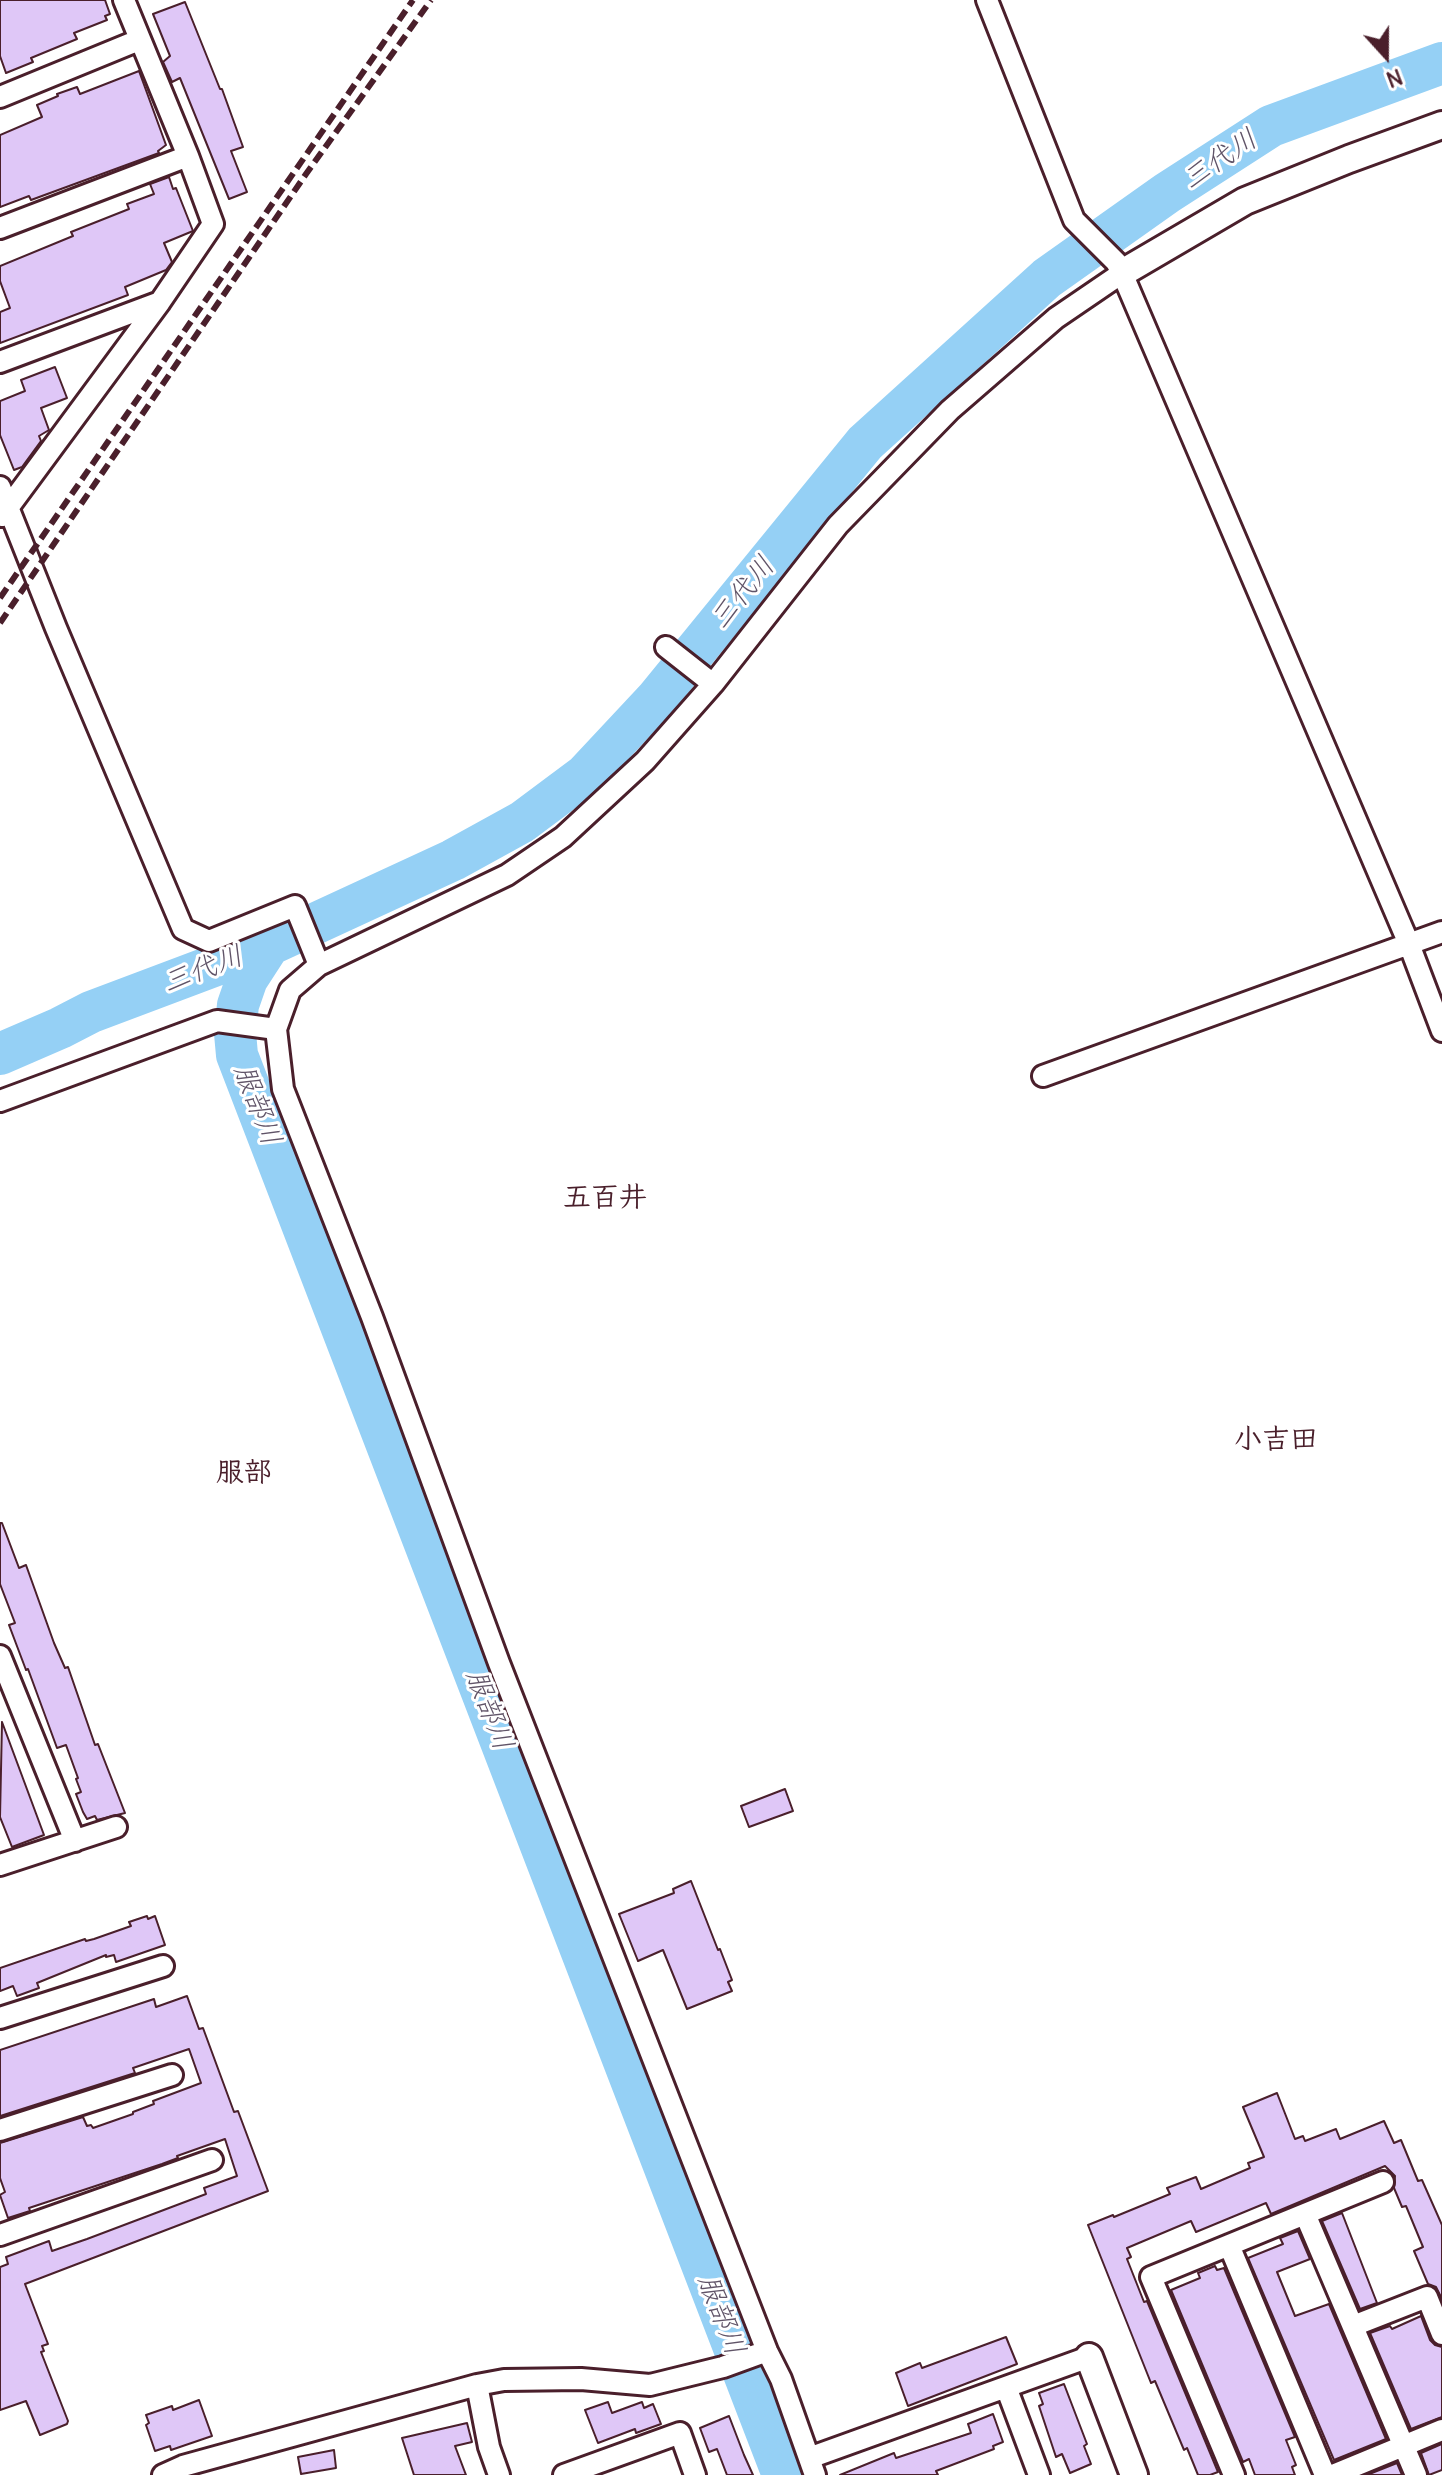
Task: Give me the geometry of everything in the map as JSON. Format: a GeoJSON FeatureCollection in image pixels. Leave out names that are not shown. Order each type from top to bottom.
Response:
{"type":"FeatureCollection","features":[{"type":"Feature","properties":{"kind":"street"},"geometry":{"type":"LineString","coordinates":[[4,514],[160,302],[213,224],[124,0]]}},
{"type":"Feature","properties":{"kind":"street"},"geometry":{"type":"LineString","coordinates":[[987,0],[1074,220],[1119,268],[1409,944],[1442,1031]]}},
{"type":"Feature","properties":{"kind":"street"},"geometry":{"type":"LineString","coordinates":[[0,97],[139,40]]}},
{"type":"Feature","properties":{"kind":"street"},"geometry":{"type":"LineString","coordinates":[[1134,2475],[1089,2357],[1006,2387],[812,2467],[781,2379],[767,2351],[499,1663],[372,1317],[283,1089],[269,1028],[290,990],[318,962],[507,875],[563,837],[645,761],[838,525],[950,410],[1119,268],[1245,201],[1442,125]]}},
{"type":"Feature","properties":{"kind":"street"},"geometry":{"type":"LineString","coordinates":[[0,228],[188,156]]}},
{"type":"Feature","properties":{"kind":"street"},"geometry":{"type":"LineString","coordinates":[[0,362],[160,302]]}},
{"type":"Feature","properties":{"kind":"street"},"geometry":{"type":"LineString","coordinates":[[0,487],[4,514],[29,555],[56,628],[183,929],[209,941],[295,906],[318,962]]}},
{"type":"Feature","properties":{"kind":"street"},"geometry":{"type":"LineString","coordinates":[[668,649],[711,683]]}},
{"type":"Feature","properties":{"kind":"street"},"geometry":{"type":"LineString","coordinates":[[1043,1076],[1442,932]]}},
{"type":"Feature","properties":{"kind":"street"},"geometry":{"type":"LineString","coordinates":[[0,1101],[217,1021],[269,1028]]}},
{"type":"Feature","properties":{"kind":"street"},"geometry":{"type":"LineString","coordinates":[[0,1656],[75,1841]]}},
{"type":"Feature","properties":{"kind":"street"},"geometry":{"type":"LineString","coordinates":[[0,1865],[116,1827]]}},
{"type":"Feature","properties":{"kind":"street"},"geometry":{"type":"LineString","coordinates":[[0,2018],[163,1966]]}},
{"type":"Feature","properties":{"kind":"street"},"geometry":{"type":"LineString","coordinates":[[0,2130],[172,2075]]}},
{"type":"Feature","properties":{"kind":"street"},"geometry":{"type":"LineString","coordinates":[[0,2235],[212,2160]]}},
{"type":"Feature","properties":{"kind":"street"},"geometry":{"type":"LineString","coordinates":[[1234,2475],[1151,2277],[1383,2182]]}},
{"type":"Feature","properties":{"kind":"street"},"geometry":{"type":"LineString","coordinates":[[1305,2214],[1416,2475]]}},
{"type":"Feature","properties":{"kind":"street"},"geometry":{"type":"LineString","coordinates":[[1229,2245],[1325,2475]]}},
{"type":"Feature","properties":{"kind":"street"},"geometry":{"type":"LineString","coordinates":[[1353,2326],[1427,2297],[1442,2334]]}},
{"type":"Feature","properties":{"kind":"street"},"geometry":{"type":"LineString","coordinates":[[163,2475],[183,2466],[477,2385],[504,2380],[581,2379],[650,2385],[723,2367],[767,2351]]}},
{"type":"Feature","properties":{"kind":"street"},"geometry":{"type":"LineString","coordinates":[[477,2385],[489,2447],[499,2475]]}},
{"type":"Feature","properties":{"kind":"street"},"geometry":{"type":"LineString","coordinates":[[1006,2387],[1039,2475]]}},
{"type":"Feature","properties":{"kind":"street"},"geometry":{"type":"LineString","coordinates":[[1333,2475],[1442,2430]]}},
{"type":"Feature","properties":{"kind":"street"},"geometry":{"type":"LineString","coordinates":[[564,2475],[680,2433],[695,2475]]}},
{"type":"Feature","properties":{"kind":"building"},"geometry":{"type":"Polygon","coordinates":[[[0,0],[105,0],[110,14],[105,16],[107,20],[74,33],[77,39],[31,58],[33,62],[6,73],[0,56],[0,0]]]}},
{"type":"Feature","properties":{"kind":"building"},"geometry":{"type":"Polygon","coordinates":[[[185,2],[243,147],[231,151],[247,192],[229,199],[180,78],[172,82],[163,62],[170,56],[153,14],[185,2]]]}},
{"type":"Feature","properties":{"kind":"building"},"geometry":{"type":"Polygon","coordinates":[[[139,71],[166,145],[159,153],[31,200],[29,196],[0,207],[0,135],[42,117],[37,105],[57,94],[77,87],[80,94],[139,71]]]}},
{"type":"Feature","properties":{"kind":"building"},"geometry":{"type":"Polygon","coordinates":[[[169,177],[193,231],[164,243],[172,262],[166,270],[125,287],[128,295],[0,343],[0,312],[10,308],[0,281],[0,266],[73,236],[71,232],[129,209],[127,204],[154,194],[150,184],[169,177]]]}},
{"type":"Feature","properties":{"kind":"building"},"geometry":{"type":"Polygon","coordinates":[[[55,367],[67,398],[41,408],[49,430],[39,436],[41,441],[22,467],[14,470],[0,435],[0,401],[25,391],[21,380],[55,367]]]}},
{"type":"Feature","properties":{"kind":"building"},"geometry":{"type":"Polygon","coordinates":[[[0,1523],[19,1568],[26,1565],[54,1643],[65,1668],[68,1667],[95,1745],[98,1744],[125,1813],[97,1820],[95,1816],[87,1819],[83,1812],[76,1794],[81,1792],[78,1778],[66,1745],[57,1748],[9,1625],[15,1623],[0,1584],[0,1523]]]}},
{"type":"Feature","properties":{"kind":"building"},"geometry":{"type":"Polygon","coordinates":[[[2,1722],[44,1835],[12,1847],[0,1817],[2,1722]]]}},
{"type":"Feature","properties":{"kind":"building"},"geometry":{"type":"Polygon","coordinates":[[[785,1789],[793,1811],[749,1827],[741,1806],[785,1789]]]}},
{"type":"Feature","properties":{"kind":"building"},"geometry":{"type":"Polygon","coordinates":[[[691,1881],[732,1980],[728,1982],[732,1991],[687,2009],[663,1950],[638,1961],[619,1914],[674,1893],[673,1889],[691,1881]]]}},
{"type":"Feature","properties":{"kind":"building"},"geometry":{"type":"Polygon","coordinates":[[[147,1916],[148,1919],[155,1916],[165,1945],[116,1962],[114,1955],[106,1955],[37,1983],[39,1988],[17,1996],[13,1986],[0,1991],[0,1968],[131,1926],[129,1922],[147,1916]]]}},
{"type":"Feature","properties":{"kind":"building"},"geometry":{"type":"Polygon","coordinates":[[[187,1996],[199,2029],[203,2028],[234,2112],[238,2111],[268,2191],[25,2284],[48,2344],[42,2346],[44,2351],[41,2352],[68,2421],[40,2435],[26,2401],[0,2410],[0,2267],[8,2264],[6,2257],[49,2241],[52,2251],[87,2239],[206,2194],[204,2188],[237,2176],[225,2139],[8,2218],[0,2195],[5,2192],[0,2178],[0,2143],[83,2117],[87,2126],[93,2128],[133,2114],[154,2104],[153,2101],[201,2083],[189,2049],[133,2068],[135,2073],[0,2116],[0,2050],[154,1999],[156,2007],[187,1996]]]}},
{"type":"Feature","properties":{"kind":"building"},"geometry":{"type":"Polygon","coordinates":[[[1277,2093],[1295,2139],[1303,2136],[1305,2141],[1336,2129],[1340,2139],[1384,2121],[1394,2143],[1401,2140],[1418,2181],[1422,2180],[1442,2225],[1442,2299],[1436,2287],[1428,2284],[1414,2251],[1423,2247],[1406,2206],[1402,2207],[1394,2188],[1395,2176],[1385,2166],[1271,2214],[1266,2203],[1196,2232],[1191,2221],[1127,2248],[1131,2257],[1127,2259],[1144,2302],[1147,2301],[1218,2472],[1198,2475],[1155,2381],[1151,2383],[1088,2225],[1170,2194],[1167,2188],[1196,2177],[1201,2189],[1250,2168],[1248,2163],[1264,2157],[1243,2107],[1277,2093]]]}},
{"type":"Feature","properties":{"kind":"building"},"geometry":{"type":"Polygon","coordinates":[[[1342,2213],[1377,2303],[1360,2309],[1322,2221],[1342,2213]]]}},
{"type":"Feature","properties":{"kind":"building"},"geometry":{"type":"Polygon","coordinates":[[[1298,2231],[1310,2259],[1277,2272],[1295,2316],[1329,2304],[1386,2439],[1334,2460],[1248,2258],[1283,2244],[1280,2238],[1298,2231]]]}},
{"type":"Feature","properties":{"kind":"building"},"geometry":{"type":"Polygon","coordinates":[[[1215,2266],[1217,2270],[1224,2268],[1295,2437],[1286,2440],[1296,2465],[1292,2467],[1295,2475],[1255,2475],[1249,2459],[1243,2462],[1171,2290],[1200,2278],[1198,2273],[1215,2266]]]}},
{"type":"Feature","properties":{"kind":"building"},"geometry":{"type":"Polygon","coordinates":[[[1421,2316],[1430,2340],[1442,2347],[1442,2417],[1411,2429],[1370,2333],[1390,2326],[1392,2329],[1421,2316]]]}},
{"type":"Feature","properties":{"kind":"building"},"geometry":{"type":"Polygon","coordinates":[[[1006,2337],[1017,2364],[908,2406],[896,2373],[920,2363],[922,2368],[1006,2337]]]}},
{"type":"Feature","properties":{"kind":"building"},"geometry":{"type":"Polygon","coordinates":[[[1064,2384],[1087,2444],[1084,2446],[1091,2464],[1070,2473],[1062,2454],[1056,2457],[1039,2406],[1043,2404],[1039,2393],[1064,2384]]]}},
{"type":"Feature","properties":{"kind":"building"},"geometry":{"type":"Polygon","coordinates":[[[199,2400],[212,2436],[171,2450],[170,2446],[155,2451],[146,2425],[149,2423],[146,2415],[172,2406],[173,2410],[199,2400]]]}},
{"type":"Feature","properties":{"kind":"building"},"geometry":{"type":"Polygon","coordinates":[[[608,2402],[612,2413],[642,2402],[644,2408],[653,2404],[661,2424],[636,2433],[635,2429],[598,2443],[585,2410],[608,2402]]]}},
{"type":"Feature","properties":{"kind":"building"},"geometry":{"type":"Polygon","coordinates":[[[993,2414],[1003,2442],[993,2446],[994,2449],[936,2471],[938,2475],[840,2475],[894,2453],[896,2458],[971,2433],[968,2424],[993,2414]]]}},
{"type":"Feature","properties":{"kind":"building"},"geometry":{"type":"Polygon","coordinates":[[[729,2416],[753,2475],[727,2475],[717,2449],[709,2452],[700,2428],[729,2416]]]}},
{"type":"Feature","properties":{"kind":"building"},"geometry":{"type":"Polygon","coordinates":[[[467,2423],[472,2442],[455,2446],[466,2475],[414,2475],[402,2438],[467,2423]]]}},
{"type":"Feature","properties":{"kind":"building"},"geometry":{"type":"Polygon","coordinates":[[[1442,2444],[1442,2470],[1429,2475],[1421,2453],[1442,2444]]]}},
{"type":"Feature","properties":{"kind":"building"},"geometry":{"type":"Polygon","coordinates":[[[334,2450],[336,2468],[301,2474],[298,2457],[334,2450]]]}},
{"type":"Feature","properties":{"kind":"building"},"geometry":{"type":"Polygon","coordinates":[[[1397,2463],[1402,2475],[1367,2475],[1397,2463]]]}},
{"type":"Feature","properties":{"kind":"waterway","name":"三代川"},"geometry":{"type":"LineString","coordinates":[[0,1054],[91,1012],[269,945],[453,860],[522,822],[585,775],[657,698],[865,443],[1047,278],[1167,193],[1271,126],[1442,63]]}},
{"type":"Feature","properties":{"kind":"waterway","name":"服部川"},"geometry":{"type":"LineString","coordinates":[[269,945],[247,979],[238,1005],[235,1033],[237,1055],[783,2475]]}},
{"type":"Feature","properties":{"kind":"railway"},"geometry":{"type":"LineString","coordinates":[[0,598],[413,0]]}},
{"type":"Feature","properties":{"kind":"railway"},"geometry":{"type":"LineString","coordinates":[[0,623],[306,174],[431,0]]}},
{"type":"Feature","properties":{"kind":"district","name":"五百井"},"geometry":{"type":"Point","coordinates":[605,1198]}},
{"type":"Feature","properties":{"kind":"district","name":"小吉田"},"geometry":{"type":"Point","coordinates":[1276,1440]}},
{"type":"Feature","properties":{"kind":"district","name":"服部"},"geometry":{"type":"Point","coordinates":[244,1473]}}]}
